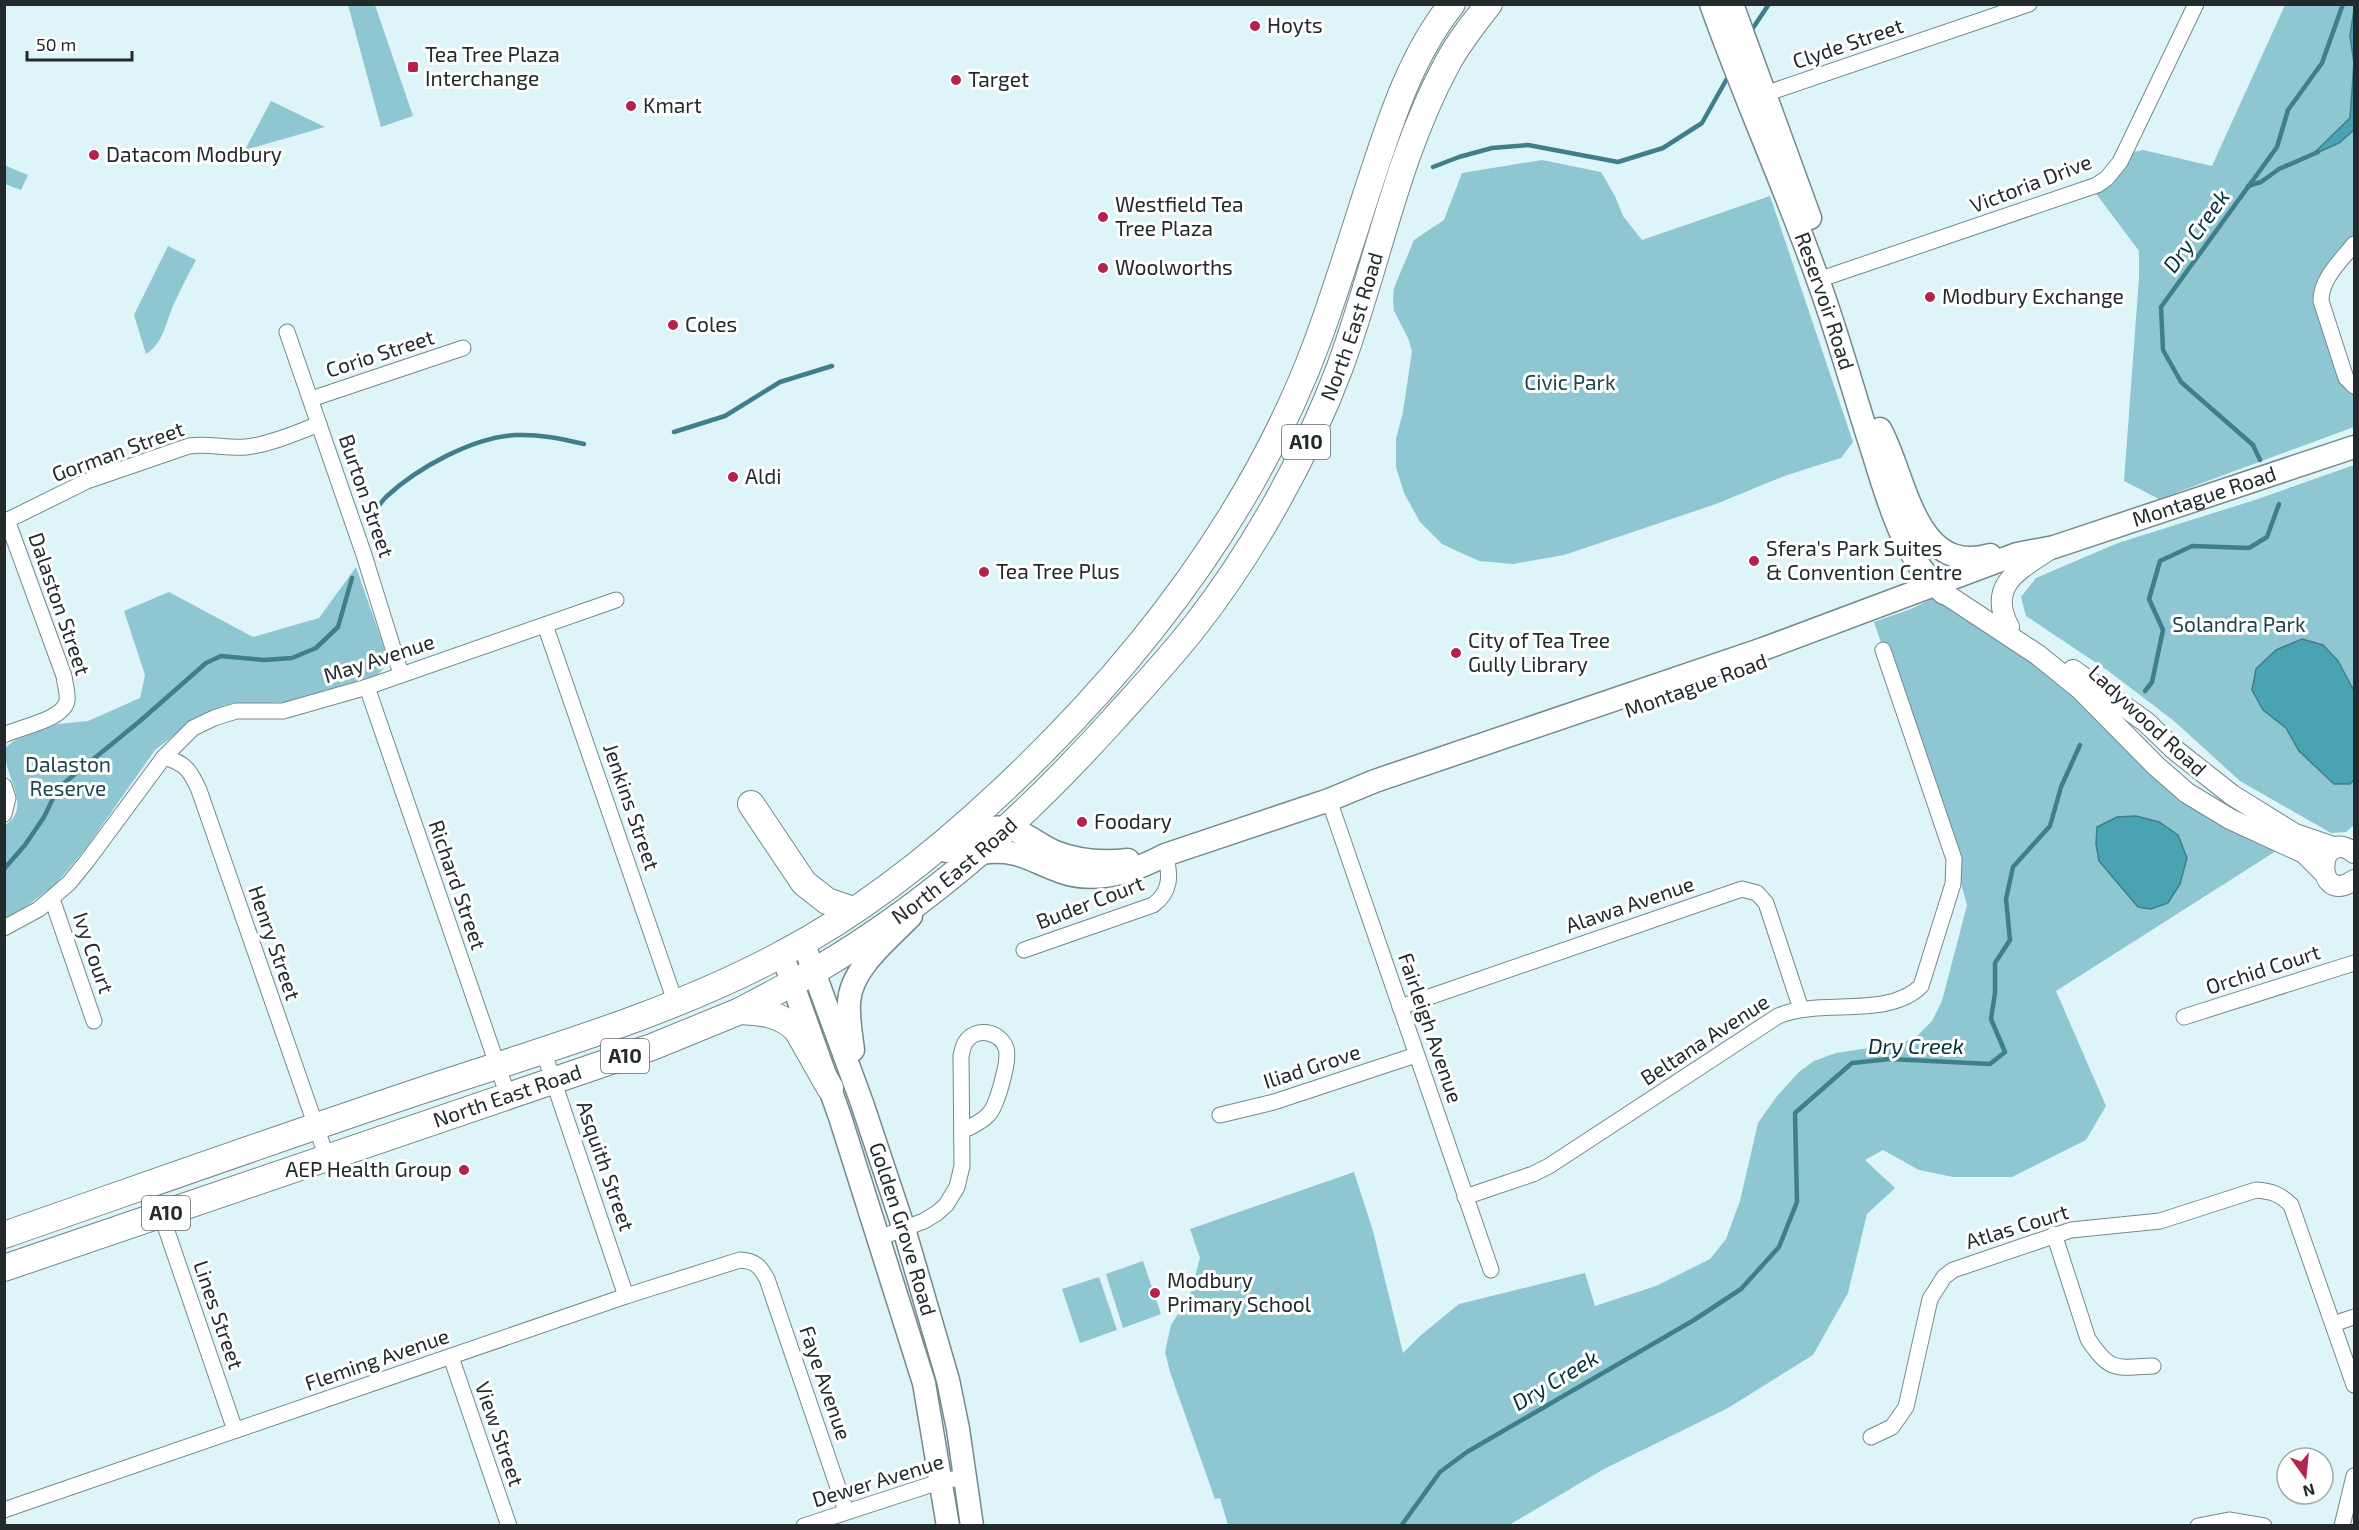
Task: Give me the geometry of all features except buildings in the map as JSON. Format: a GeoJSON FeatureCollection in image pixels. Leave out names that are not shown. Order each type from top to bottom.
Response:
{"type":"FeatureCollection","features":[{"type":"Feature","properties":{"kind":"main road","name":"North East Road"},"geometry":{"type":"LineString","coordinates":[[4,1235],[315,1126],[676,1004],[736,978],[793,948],[853,910],[937,850],[1023,771],[1069,724],[1142,642],[1223,529],[1274,441],[1319,337],[1369,185],[1411,73],[1440,19],[1452,4]]}},
{"type":"Feature","properties":{"kind":"main road","name":"North East Road"},"geometry":{"type":"LineString","coordinates":[[4,1268],[652,1047],[740,1011],[793,984],[895,921],[981,853],[1077,760],[1165,662],[1197,624],[1248,550],[1320,415],[1358,314],[1416,134],[1448,62],[1489,4]]}},
{"type":"Feature","properties":{"kind":"main road","name":"Reservoir Road"},"geometry":{"type":"LineString","coordinates":[[1711,4],[1757,97]]}},
{"type":"Feature","properties":{"kind":"main road","name":"Reservoir Road"},"geometry":{"type":"LineString","coordinates":[[1732,4],[1757,97],[1880,429],[1908,520],[1918,541],[1946,586]]}},
{"type":"Feature","properties":{"kind":"main road"},"geometry":{"type":"LineString","coordinates":[[1369,185],[1395,196]]}},
{"type":"Feature","properties":{"kind":"main road","name":"Reservoir Road"},"geometry":{"type":"LineString","coordinates":[[1825,278],[1889,502],[1905,542],[1916,561],[1946,586]]}},
{"type":"Feature","properties":{"kind":"main road"},"geometry":{"type":"LineString","coordinates":[[1880,429],[1890,446],[1916,518],[1930,538],[1950,555],[1963,559],[2001,551],[2054,547]]}},
{"type":"Feature","properties":{"kind":"main road","name":"Montague Road"},"geometry":{"type":"LineString","coordinates":[[981,853],[1003,851],[1021,854],[1059,871],[1092,878],[1112,876],[1135,869],[1165,855],[1329,800],[1375,781],[1946,586],[2000,573],[2054,547],[2355,447]]}},
{"type":"Feature","properties":{"kind":"main road"},"geometry":{"type":"LineString","coordinates":[[1142,642],[1165,662]]}},
{"type":"Feature","properties":{"kind":"main road"},"geometry":{"type":"LineString","coordinates":[[751,804],[804,883],[827,901],[853,910]]}},
{"type":"Feature","properties":{"kind":"main road"},"geometry":{"type":"LineString","coordinates":[[905,874],[982,831],[1009,828]]}},
{"type":"Feature","properties":{"kind":"main road","name":"Montague Road"},"geometry":{"type":"LineString","coordinates":[[1009,828],[1028,835],[1049,849],[1075,859],[1111,862],[1165,855]]}},
{"type":"Feature","properties":{"kind":"main road"},"geometry":{"type":"LineString","coordinates":[[856,1088],[849,1000],[856,980],[872,957],[937,889]]}},
{"type":"Feature","properties":{"kind":"main road","name":"Golden Grove Road"},"geometry":{"type":"LineString","coordinates":[[793,948],[815,971],[904,1229],[948,1380],[972,1526]]}},
{"type":"Feature","properties":{"kind":"main road","name":"Golden Grove Road"},"geometry":{"type":"LineString","coordinates":[[793,948],[793,984],[830,1088],[924,1383],[948,1526]]}},
{"type":"Feature","properties":{"kind":"main road"},"geometry":{"type":"LineString","coordinates":[[740,1011],[779,1016],[790,1023],[797,1030],[830,1088]]}},
{"type":"Feature","properties":{"kind":"street","name":"Clyde Street"},"geometry":{"type":"LineString","coordinates":[[1757,97],[2029,4]]}},
{"type":"Feature","properties":{"kind":"street","name":"Victoria Drive"},"geometry":{"type":"LineString","coordinates":[[1825,278],[2097,185],[2107,178],[2120,162],[2196,4]]}},
{"type":"Feature","properties":{"kind":"street"},"geometry":{"type":"LineString","coordinates":[[2354,386],[2346,378],[2321,301],[2321,291],[2325,282],[2355,244]]}},
{"type":"Feature","properties":{"kind":"street","name":"Burton Street"},"geometry":{"type":"LineString","coordinates":[[287,332],[364,555],[401,674]]}},
{"type":"Feature","properties":{"kind":"street","name":"Corio Street"},"geometry":{"type":"LineString","coordinates":[[311,399],[463,348]]}},
{"type":"Feature","properties":{"kind":"street","name":"Gorman Street"},"geometry":{"type":"LineString","coordinates":[[6,521],[87,481],[189,446],[207,444],[228,447],[254,446],[319,424]]}},
{"type":"Feature","properties":{"kind":"street","name":"Dalaston Street"},"geometry":{"type":"LineString","coordinates":[[4,735],[45,720],[62,711],[67,701],[64,676],[6,521]]}},
{"type":"Feature","properties":{"kind":"street"},"geometry":{"type":"LineString","coordinates":[[2009,627],[2003,616],[2000,600],[2005,584],[2020,569],[2054,547]]}},
{"type":"Feature","properties":{"kind":"street","name":"Ladywood Road"},"geometry":{"type":"LineString","coordinates":[[1946,586],[2088,680],[2146,722],[2190,762],[2232,795],[2295,834],[2345,850]]}},
{"type":"Feature","properties":{"kind":"street","name":"Ladywood Road"},"geometry":{"type":"LineString","coordinates":[[1946,586],[2080,689],[2156,766],[2187,793],[2230,819],[2304,853],[2327,878],[2336,884],[2352,884]]}},
{"type":"Feature","properties":{"kind":"street","name":"May Avenue"},"geometry":{"type":"LineString","coordinates":[[4,928],[52,899],[87,861],[164,757],[193,728],[236,711],[283,711],[367,687],[616,600]]}},
{"type":"Feature","properties":{"kind":"street","name":"Jenkins Street"},"geometry":{"type":"LineString","coordinates":[[545,626],[676,1004]]}},
{"type":"Feature","properties":{"kind":"street","name":"Beltana Avenue"},"geometry":{"type":"LineString","coordinates":[[1465,1197],[1533,1174],[1549,1166],[1778,1016],[1801,1009],[1869,1005],[1891,1000],[1921,986],[1953,884],[1954,859],[1883,650]]}},
{"type":"Feature","properties":{"kind":"street","name":"Richard Street"},"geometry":{"type":"LineString","coordinates":[[367,687],[508,1096]]}},
{"type":"Feature","properties":{"kind":"street","name":"Henry Street"},"geometry":{"type":"LineString","coordinates":[[164,757],[178,761],[186,767],[199,790],[327,1158]]}},
{"type":"Feature","properties":{"kind":"street"},"geometry":{"type":"LineString","coordinates":[[4,786],[8,798],[4,814]]}},
{"type":"Feature","properties":{"kind":"street","name":"Fairleigh Avenue"},"geometry":{"type":"LineString","coordinates":[[1329,800],[1491,1270]]}},
{"type":"Feature","properties":{"kind":"street"},"geometry":{"type":"LineString","coordinates":[[2324,873],[2324,860],[2331,851],[2345,850]]}},
{"type":"Feature","properties":{"kind":"street","name":"Buder Court"},"geometry":{"type":"LineString","coordinates":[[1024,950],[1153,905],[1160,900],[1168,886],[1170,876],[1165,855]]}},
{"type":"Feature","properties":{"kind":"street","name":"Alawa Avenue"},"geometry":{"type":"LineString","coordinates":[[1400,1007],[1742,889],[1757,893],[1766,903],[1801,1009]]}},
{"type":"Feature","properties":{"kind":"street","name":"Ivy Court"},"geometry":{"type":"LineString","coordinates":[[52,899],[94,1021]]}},
{"type":"Feature","properties":{"kind":"street","name":"Orchid Court"},"geometry":{"type":"LineString","coordinates":[[2184,1017],[2355,963]]}},
{"type":"Feature","properties":{"kind":"street"},"geometry":{"type":"LineString","coordinates":[[879,1238],[924,1221],[937,1213],[946,1205],[957,1187],[962,1166],[962,1131],[962,1056],[964,1044],[978,1033],[996,1035],[1007,1049],[1007,1059],[996,1103],[984,1119],[962,1131]]}},
{"type":"Feature","properties":{"kind":"street","name":"Asquith Street"},"geometry":{"type":"LineString","coordinates":[[543,1050],[626,1296]]}},
{"type":"Feature","properties":{"kind":"street","name":"Iliad Grove"},"geometry":{"type":"LineString","coordinates":[[1220,1115],[1274,1102],[1416,1055]]}},
{"type":"Feature","properties":{"kind":"street","name":"Atlas Court"},"geometry":{"type":"LineString","coordinates":[[1871,1437],[1892,1427],[1906,1407],[1930,1299],[1944,1277],[1953,1270],[1972,1262],[2054,1234],[2071,1230],[2160,1221],[2256,1190],[2271,1191],[2291,1204],[2333,1324]]}},
{"type":"Feature","properties":{"kind":"street","name":"Lines Street"},"geometry":{"type":"LineString","coordinates":[[161,1214],[235,1430]]}},
{"type":"Feature","properties":{"kind":"street"},"geometry":{"type":"LineString","coordinates":[[2054,1234],[2088,1339],[2098,1354],[2109,1365],[2118,1368],[2153,1366]]}},
{"type":"Feature","properties":{"kind":"street","name":"Fleming Avenue"},"geometry":{"type":"LineString","coordinates":[[4,1510],[705,1270],[740,1260],[752,1261],[762,1269]]}},
{"type":"Feature","properties":{"kind":"street","name":"Faye Avenue"},"geometry":{"type":"LineString","coordinates":[[762,1269],[846,1511]]}},
{"type":"Feature","properties":{"kind":"street"},"geometry":{"type":"LineString","coordinates":[[2355,1317],[2333,1324],[2355,1385]]}},
{"type":"Feature","properties":{"kind":"street","name":"View Street"},"geometry":{"type":"LineString","coordinates":[[451,1357],[509,1526]]}},
{"type":"Feature","properties":{"kind":"street"},"geometry":{"type":"LineString","coordinates":[[2342,1526],[2355,1476]]}},
{"type":"Feature","properties":{"kind":"street","name":"Dewer Avenue"},"geometry":{"type":"LineString","coordinates":[[804,1526],[942,1481],[965,1477]]}},
{"type":"Feature","properties":{"kind":"street"},"geometry":{"type":"LineString","coordinates":[[2198,1526],[2229,1520],[2264,1526]]}},
{"type":"Feature","properties":{"kind":"green space"},"geometry":{"type":"Polygon","coordinates":[[[348,5],[375,5],[413,116],[381,127],[348,5]]]}},
{"type":"Feature","properties":{"kind":"green space"},"geometry":{"type":"Polygon","coordinates":[[[2285,5],[2354,5],[2354,243],[2321,291],[2354,390],[2354,427],[2159,499],[2124,481],[2139,251],[2091,187],[2124,154],[2143,150],[2212,166],[2285,5]]]}},
{"type":"Feature","properties":{"kind":"green space"},"geometry":{"type":"Polygon","coordinates":[[[271,101],[325,127],[245,150],[271,101]]]}},
{"type":"Feature","properties":{"kind":"green space","name":"Civic Park"},"geometry":{"type":"Polygon","coordinates":[[[1542,160],[1601,172],[1623,216],[1642,240],[1770,196],[1853,442],[1841,458],[1787,475],[1716,504],[1564,555],[1513,564],[1479,561],[1442,544],[1420,522],[1404,493],[1396,467],[1396,439],[1403,412],[1412,351],[1394,311],[1394,288],[1414,240],[1444,220],[1462,173],[1542,160]]]}},
{"type":"Feature","properties":{"kind":"green space"},"geometry":{"type":"Polygon","coordinates":[[[4,165],[28,175],[21,190],[5,184],[4,165]]]}},
{"type":"Feature","properties":{"kind":"green space"},"geometry":{"type":"Polygon","coordinates":[[[168,246],[196,260],[160,339],[146,354],[134,315],[168,246]]]}},
{"type":"Feature","properties":{"kind":"green space","name":"Solandra Park"},"geometry":{"type":"Polygon","coordinates":[[[2354,465],[2354,825],[2346,832],[2331,833],[2240,781],[2174,721],[2107,670],[2026,616],[2021,597],[2036,578],[2118,543],[2258,499],[2354,465]]]}},
{"type":"Feature","properties":{"kind":"green space","name":"Dalaston Reserve"},"geometry":{"type":"Polygon","coordinates":[[[356,567],[387,656],[382,671],[377,675],[286,702],[226,705],[199,716],[155,750],[86,848],[55,885],[5,920],[4,826],[13,818],[17,810],[17,800],[5,758],[5,748],[15,740],[58,724],[88,721],[140,698],[145,675],[124,611],[169,592],[253,637],[319,618],[356,567]]]}},
{"type":"Feature","properties":{"kind":"green space"},"geometry":{"type":"Polygon","coordinates":[[[1944,593],[2038,655],[2156,766],[2287,844],[2056,991],[2106,1106],[2086,1140],[2012,1177],[1953,1177],[1919,1170],[1883,1150],[1865,1160],[1895,1188],[1867,1214],[1848,1293],[1813,1355],[1728,1408],[1604,1469],[1509,1525],[1228,1525],[1220,1498],[1215,1499],[1165,1352],[1171,1325],[1190,1295],[1200,1258],[1190,1229],[1354,1172],[1373,1231],[1403,1353],[1459,1304],[1585,1273],[1595,1306],[1656,1286],[1710,1259],[1726,1239],[1740,1201],[1758,1123],[1777,1096],[1799,1072],[1814,1061],[1836,1053],[1902,1043],[1918,1035],[1932,1021],[1942,1001],[1967,905],[1954,859],[1874,622],[1911,609],[1944,593]]]}},
{"type":"Feature","properties":{"kind":"green space"},"geometry":{"type":"Polygon","coordinates":[[[1143,1261],[1161,1314],[1123,1328],[1106,1274],[1143,1261]]]}},
{"type":"Feature","properties":{"kind":"green space"},"geometry":{"type":"Polygon","coordinates":[[[1099,1277],[1117,1330],[1080,1343],[1062,1289],[1099,1277]]]}},
{"type":"Feature","properties":{"kind":"shaded area"},"geometry":{"type":"Polygon","coordinates":[[[2354,10],[2354,63],[2350,36],[2354,10]]]}},
{"type":"Feature","properties":{"kind":"shaded area"},"geometry":{"type":"Polygon","coordinates":[[[2354,63],[2354,130],[2339,143],[2312,155],[2350,118],[2354,63]]]}},
{"type":"Feature","properties":{"kind":"shaded area"},"geometry":{"type":"Polygon","coordinates":[[[2302,639],[2323,645],[2338,661],[2354,691],[2354,780],[2350,784],[2334,784],[2299,751],[2286,728],[2263,710],[2252,690],[2256,669],[2276,650],[2302,639]]]}},
{"type":"Feature","properties":{"kind":"shaded area"},"geometry":{"type":"Polygon","coordinates":[[[2136,816],[2159,822],[2178,835],[2187,858],[2180,884],[2168,903],[2151,909],[2138,907],[2099,861],[2096,844],[2097,827],[2117,817],[2136,816]]]}},
{"type":"Feature","properties":{"kind":"waterway"},"geometry":{"type":"LineString","coordinates":[[1753,28],[1769,4]]}},
{"type":"Feature","properties":{"kind":"waterway","name":"Dry Creek"},"geometry":{"type":"LineString","coordinates":[[2260,460],[2253,445],[2181,382],[2163,350],[2161,307],[2277,147],[2288,110],[2322,63],[2343,4]]}},
{"type":"Feature","properties":{"kind":"waterway"},"geometry":{"type":"LineString","coordinates":[[1433,167],[1492,148],[1528,145],[1618,162],[1663,148],[1702,123],[1729,75]]}},
{"type":"Feature","properties":{"kind":"waterway"},"geometry":{"type":"LineString","coordinates":[[2248,186],[2261,182],[2279,169],[2318,152]]}},
{"type":"Feature","properties":{"kind":"waterway"},"geometry":{"type":"LineString","coordinates":[[674,432],[725,416],[780,382],[832,366]]}},
{"type":"Feature","properties":{"kind":"waterway"},"geometry":{"type":"LineString","coordinates":[[367,523],[383,500],[413,475],[446,456],[482,441],[525,435],[584,444]]}},
{"type":"Feature","properties":{"kind":"waterway","name":"Dry Creek"},"geometry":{"type":"LineString","coordinates":[[2145,691],[2152,682],[2163,630],[2149,599],[2160,561],[2192,546],[2249,548],[2267,537],[2279,504]]}},
{"type":"Feature","properties":{"kind":"waterway"},"geometry":{"type":"LineString","coordinates":[[4,869],[25,845],[44,817],[58,788],[206,663],[221,656],[264,660],[292,658],[316,648],[338,627],[352,578]]}},
{"type":"Feature","properties":{"kind":"waterway","name":"Dry Creek"},"geometry":{"type":"LineString","coordinates":[[1401,1526],[1440,1472],[1467,1452],[1694,1320],[1741,1289],[1779,1247],[1797,1202],[1795,1113],[1852,1063],[1890,1059],[1990,1064],[2005,1052],[1991,1019],[1995,993],[1995,963],[2010,940],[2006,899],[2013,867],[2050,826],[2061,787],[2080,745]]}},
{"type":"Feature","properties":{"kind":"place","name":"Hoyts"},"geometry":{"type":"Point","coordinates":[1255,26]}},
{"type":"Feature","properties":{"kind":"place","name":"Tea Tree Plaza Interchange"},"geometry":{"type":"Point","coordinates":[413,67]}},
{"type":"Feature","properties":{"kind":"place","name":"Target"},"geometry":{"type":"Point","coordinates":[956,80]}},
{"type":"Feature","properties":{"kind":"place","name":"Kmart"},"geometry":{"type":"Point","coordinates":[631,106]}},
{"type":"Feature","properties":{"kind":"place","name":"Datacom Modbury"},"geometry":{"type":"Point","coordinates":[94,155]}},
{"type":"Feature","properties":{"kind":"place","name":"Westfield Tea Tree Plaza"},"geometry":{"type":"Point","coordinates":[1103,217]}},
{"type":"Feature","properties":{"kind":"place","name":"Woolworths"},"geometry":{"type":"Point","coordinates":[1103,268]}},
{"type":"Feature","properties":{"kind":"place","name":"Modbury Exchange"},"geometry":{"type":"Point","coordinates":[1930,297]}},
{"type":"Feature","properties":{"kind":"place","name":"Coles"},"geometry":{"type":"Point","coordinates":[673,325]}},
{"type":"Feature","properties":{"kind":"place","name":"Aldi"},"geometry":{"type":"Point","coordinates":[733,477]}},
{"type":"Feature","properties":{"kind":"place","name":"Sfera's Park Suites & Convention Centre"},"geometry":{"type":"Point","coordinates":[1754,561]}},
{"type":"Feature","properties":{"kind":"place","name":"Tea Tree Plus"},"geometry":{"type":"Point","coordinates":[984,572]}},
{"type":"Feature","properties":{"kind":"place","name":"City of Tea Tree Gully Library"},"geometry":{"type":"Point","coordinates":[1456,653]}},
{"type":"Feature","properties":{"kind":"place","name":"Foodary"},"geometry":{"type":"Point","coordinates":[1082,822]}},
{"type":"Feature","properties":{"kind":"place","name":"AEP Health Group"},"geometry":{"type":"Point","coordinates":[464,1170]}},
{"type":"Feature","properties":{"kind":"place","name":"Modbury Primary School"},"geometry":{"type":"Point","coordinates":[1155,1293]}}]}
